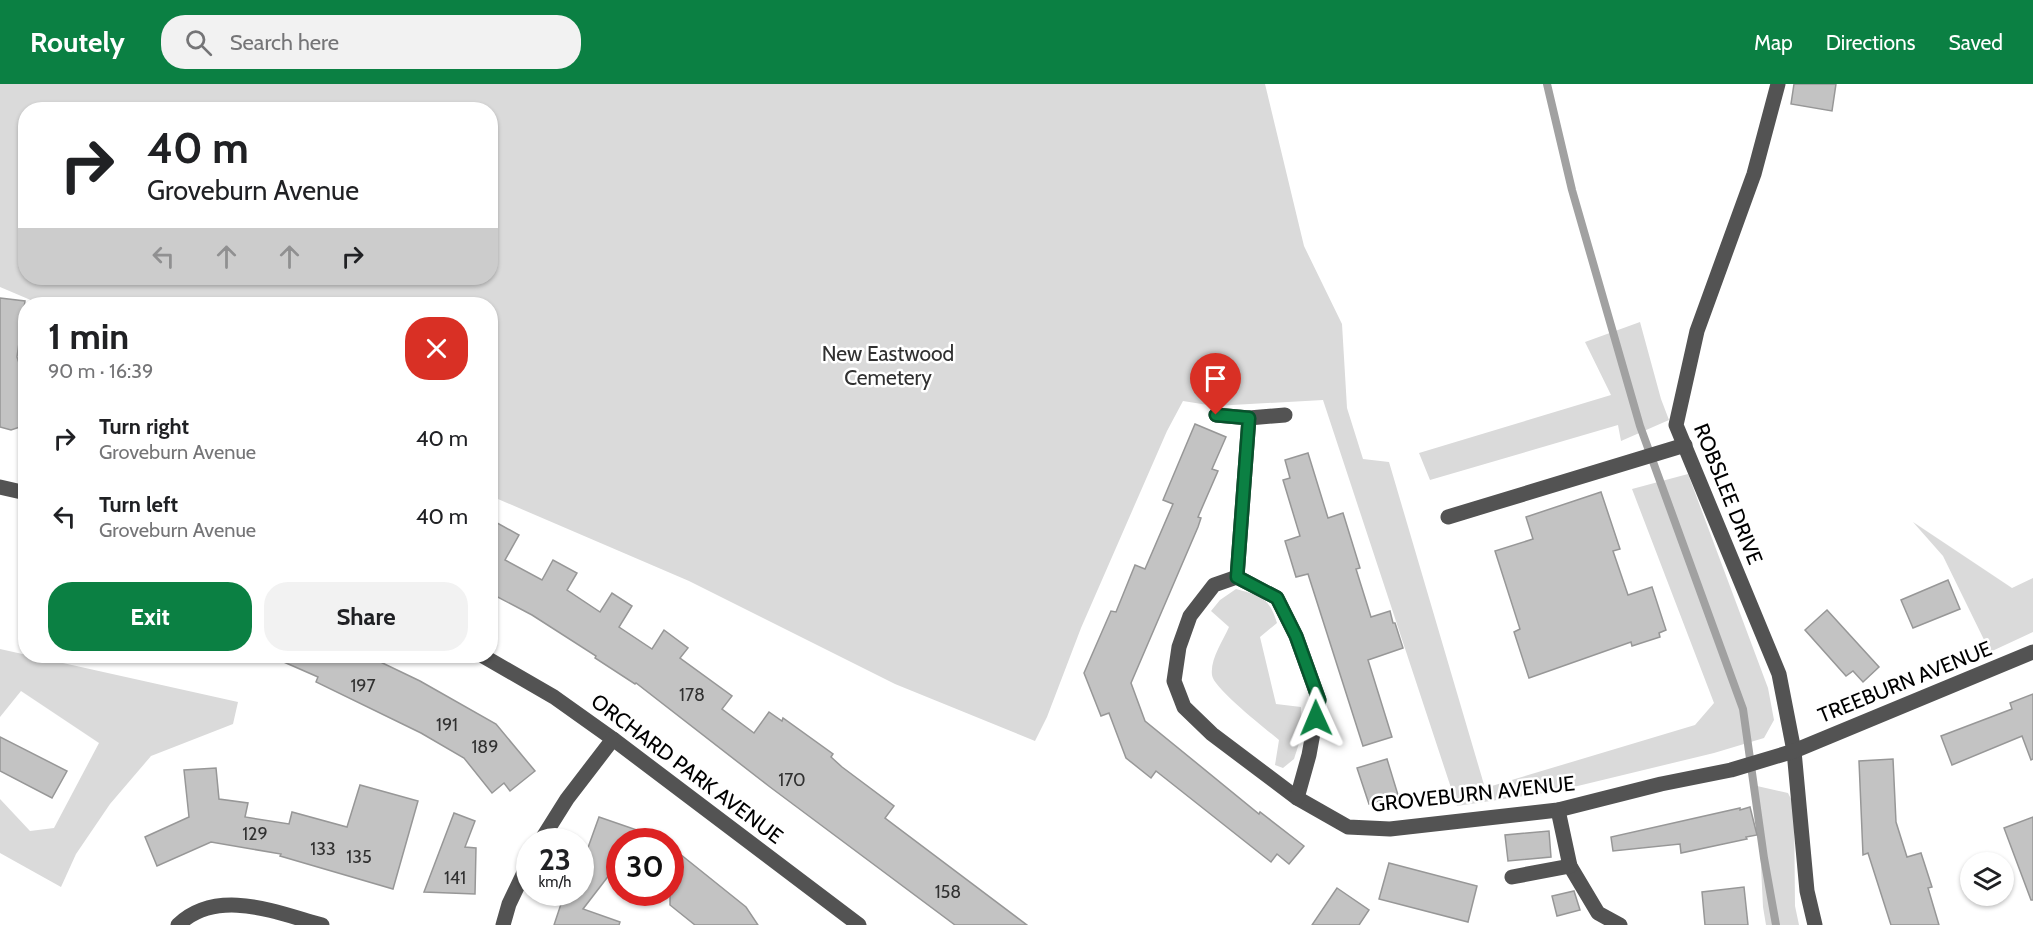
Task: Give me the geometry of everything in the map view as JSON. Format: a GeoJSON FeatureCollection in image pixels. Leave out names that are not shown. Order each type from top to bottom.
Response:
{"type":"FeatureCollection","features":[{"type":"Feature","properties":{"kind":"street","name":"ROBSLEE DRIVE"},"geometry":{"type":"LineString","coordinates":[[1778,84],[1754,174],[1698,331],[1676,425],[1779,674],[1794,751],[1808,891],[1815,925]]}},
{"type":"Feature","properties":{"kind":"street"},"geometry":{"type":"LineString","coordinates":[[1216,415],[1249,418],[1285,415]]}},
{"type":"Feature","properties":{"kind":"street"},"geometry":{"type":"LineString","coordinates":[[1249,418],[1237,577],[1277,598],[1296,636],[1319,700],[1309,755],[1297,798]]}},
{"type":"Feature","properties":{"kind":"street"},"geometry":{"type":"LineString","coordinates":[[1448,517],[1684,444]]}},
{"type":"Feature","properties":{"kind":"street"},"geometry":{"type":"LineString","coordinates":[[0,488],[18,491]]}},
{"type":"Feature","properties":{"kind":"street","name":"GROVEBURN AVENUE"},"geometry":{"type":"LineString","coordinates":[[1237,577],[1214,585],[1190,616],[1179,647],[1174,681],[1184,707],[1212,734],[1297,798],[1348,827],[1390,829],[1558,810],[1661,784],[1731,770],[1794,751]]}},
{"type":"Feature","properties":{"kind":"street","name":"TREEBURN AVENUE"},"geometry":{"type":"LineString","coordinates":[[1794,751],[2033,652]]}},
{"type":"Feature","properties":{"kind":"street","name":"ORCHARD PARK AVENUE"},"geometry":{"type":"LineString","coordinates":[[495,663],[554,697],[613,739],[853,923]]}},
{"type":"Feature","properties":{"kind":"street"},"geometry":{"type":"LineString","coordinates":[[549,828],[613,739]]}},
{"type":"Feature","properties":{"kind":"street"},"geometry":{"type":"LineString","coordinates":[[1558,810],[1570,866],[1598,913],[1620,925]]}},
{"type":"Feature","properties":{"kind":"street"},"geometry":{"type":"LineString","coordinates":[[1512,876],[1570,866]]}},
{"type":"Feature","properties":{"kind":"street"},"geometry":{"type":"LineString","coordinates":[[503,925],[516,889]]}},
{"type":"Feature","properties":{"kind":"street"},"geometry":{"type":"LineString","coordinates":[[178,925],[201,910],[236,904],[322,925]]}},
{"type":"Feature","properties":{"kind":"green space","name":"New Eastwood Cemetery"},"geometry":{"type":"Polygon","coordinates":[[[0,84],[1265,84],[1304,246],[1342,324],[1347,408],[1363,459],[1389,462],[1485,788],[1695,725],[1714,703],[1632,489],[1688,474],[1768,688],[1774,720],[1764,738],[1714,753],[1557,791],[1457,806],[1323,400],[1214,406],[1183,401],[1167,431],[1081,628],[1047,717],[1035,741],[895,684],[689,581],[498,499],[498,297],[24,297],[0,287],[0,84]]]}},
{"type":"Feature","properties":{"kind":"green space"},"geometry":{"type":"Polygon","coordinates":[[[1640,322],[1669,420],[1621,441],[1618,425],[1430,480],[1419,453],[1611,395],[1585,342],[1640,322]]]}},
{"type":"Feature","properties":{"kind":"green space"},"geometry":{"type":"Polygon","coordinates":[[[1913,522],[2012,588],[2033,578],[2033,632],[1990,652],[1943,556],[1913,522]]]}},
{"type":"Feature","properties":{"kind":"green space"},"geometry":{"type":"Polygon","coordinates":[[[1236,589],[1258,596],[1271,608],[1277,623],[1260,637],[1276,704],[1301,707],[1302,734],[1294,759],[1283,768],[1275,765],[1279,740],[1230,698],[1212,675],[1215,656],[1229,627],[1211,611],[1220,600],[1236,589]]]}},
{"type":"Feature","properties":{"kind":"green space"},"geometry":{"type":"Polygon","coordinates":[[[0,649],[18,653],[18,663],[63,663],[238,702],[233,724],[151,756],[110,804],[76,854],[61,887],[0,853],[0,799],[30,831],[54,828],[99,743],[21,691],[0,717],[0,649]]]}},
{"type":"Feature","properties":{"kind":"green space"},"geometry":{"type":"Polygon","coordinates":[[[1757,786],[1788,793],[1794,805],[1795,906],[1799,925],[1766,925],[1763,907],[1757,786]]]}},
{"type":"Feature","properties":{"kind":"building"},"geometry":{"type":"Polygon","coordinates":[[[1794,84],[1836,84],[1832,111],[1791,104],[1794,84]]]}},
{"type":"Feature","properties":{"kind":"building"},"geometry":{"type":"Polygon","coordinates":[[[0,298],[18,300],[18,428],[11,430],[0,427],[0,298]]]}},
{"type":"Feature","properties":{"kind":"building"},"geometry":{"type":"Polygon","coordinates":[[[1195,424],[1226,437],[1212,469],[1218,471],[1198,517],[1201,518],[1198,527],[1131,683],[1145,721],[1259,814],[1260,812],[1304,846],[1289,864],[1277,854],[1271,862],[1156,771],[1151,778],[1126,758],[1109,713],[1101,716],[1084,673],[1111,611],[1116,612],[1135,565],[1145,569],[1173,504],[1163,500],[1195,424]]]}},
{"type":"Feature","properties":{"kind":"building"},"geometry":{"type":"Polygon","coordinates":[[[1308,453],[1328,518],[1343,513],[1360,568],[1356,569],[1371,617],[1390,611],[1403,648],[1368,660],[1392,737],[1363,746],[1308,574],[1296,577],[1285,541],[1300,536],[1283,480],[1290,478],[1285,460],[1308,453]]]}},
{"type":"Feature","properties":{"kind":"building"},"geometry":{"type":"Polygon","coordinates":[[[1601,492],[1620,549],[1613,551],[1628,595],[1652,587],[1666,630],[1659,633],[1660,637],[1632,646],[1631,642],[1529,678],[1514,632],[1520,629],[1495,551],[1533,539],[1526,517],[1601,492]]]}},
{"type":"Feature","properties":{"kind":"building"},"geometry":{"type":"Polygon","coordinates":[[[498,523],[519,535],[505,560],[542,580],[553,560],[577,573],[567,590],[600,612],[612,593],[632,606],[619,627],[652,649],[664,630],[688,648],[680,658],[732,696],[722,709],[754,733],[769,712],[782,721],[783,718],[833,754],[831,757],[842,767],[894,806],[885,818],[1027,925],[955,925],[770,787],[636,683],[532,615],[498,597],[498,523]]]}},
{"type":"Feature","properties":{"kind":"building"},"geometry":{"type":"Polygon","coordinates":[[[1948,580],[1960,609],[1913,628],[1901,600],[1948,580]]]}},
{"type":"Feature","properties":{"kind":"building"},"geometry":{"type":"Polygon","coordinates":[[[1827,610],[1879,667],[1863,682],[1853,671],[1846,676],[1805,630],[1827,610]]]}},
{"type":"Feature","properties":{"kind":"building"},"geometry":{"type":"Polygon","coordinates":[[[286,663],[383,663],[420,681],[496,724],[535,771],[510,791],[504,783],[492,793],[464,758],[421,733],[316,682],[318,677],[286,663]]]}},
{"type":"Feature","properties":{"kind":"building"},"geometry":{"type":"Polygon","coordinates":[[[2033,694],[2033,759],[2031,760],[2022,736],[1952,765],[1941,736],[2012,709],[2010,703],[2033,694]]]}},
{"type":"Feature","properties":{"kind":"building"},"geometry":{"type":"Polygon","coordinates":[[[0,737],[67,771],[52,798],[0,771],[0,737]]]}},
{"type":"Feature","properties":{"kind":"building"},"geometry":{"type":"Polygon","coordinates":[[[1387,759],[1398,795],[1369,804],[1357,768],[1387,759]]]}},
{"type":"Feature","properties":{"kind":"building"},"geometry":{"type":"Polygon","coordinates":[[[1893,759],[1896,822],[1907,857],[1921,853],[1932,887],[1928,888],[1939,925],[1891,925],[1868,853],[1863,855],[1859,761],[1893,759]]]}},
{"type":"Feature","properties":{"kind":"building"},"geometry":{"type":"Polygon","coordinates":[[[216,768],[219,799],[248,803],[245,817],[289,824],[292,812],[347,827],[360,785],[418,801],[393,889],[280,856],[281,854],[211,842],[157,866],[145,837],[189,817],[184,770],[216,768]]]}},
{"type":"Feature","properties":{"kind":"building"},"geometry":{"type":"Polygon","coordinates":[[[1750,807],[1757,835],[1746,837],[1747,839],[1681,853],[1680,844],[1613,851],[1611,837],[1750,807]]]}},
{"type":"Feature","properties":{"kind":"building"},"geometry":{"type":"Polygon","coordinates":[[[454,813],[475,821],[465,847],[476,848],[475,894],[424,892],[454,813]]]}},
{"type":"Feature","properties":{"kind":"building"},"geometry":{"type":"Polygon","coordinates":[[[599,817],[631,828],[606,828],[606,879],[594,895],[594,831],[599,817]]]}},
{"type":"Feature","properties":{"kind":"building"},"geometry":{"type":"Polygon","coordinates":[[[2033,817],[2033,900],[2031,900],[2004,828],[2033,817]]]}},
{"type":"Feature","properties":{"kind":"building"},"geometry":{"type":"Polygon","coordinates":[[[1549,831],[1551,857],[1508,861],[1505,835],[1549,831]]]}},
{"type":"Feature","properties":{"kind":"building"},"geometry":{"type":"Polygon","coordinates":[[[684,857],[746,907],[758,925],[695,925],[671,906],[684,906],[684,857]]]}},
{"type":"Feature","properties":{"kind":"building"},"geometry":{"type":"Polygon","coordinates":[[[1389,863],[1477,886],[1468,922],[1379,899],[1389,863]]]}},
{"type":"Feature","properties":{"kind":"building"},"geometry":{"type":"Polygon","coordinates":[[[1744,887],[1748,925],[1705,925],[1702,892],[1744,887]]]}},
{"type":"Feature","properties":{"kind":"building"},"geometry":{"type":"Polygon","coordinates":[[[1337,888],[1369,910],[1359,925],[1312,925],[1337,888]]]}},
{"type":"Feature","properties":{"kind":"building"},"geometry":{"type":"Polygon","coordinates":[[[1574,891],[1580,910],[1557,916],[1552,896],[1574,891]]]}},
{"type":"Feature","properties":{"kind":"building"},"geometry":{"type":"Polygon","coordinates":[[[560,906],[585,906],[583,909],[620,922],[619,925],[554,925],[560,906]]]}},
{"type":"Feature","properties":{"kind":"waterway"},"geometry":{"type":"LineString","coordinates":[[1547,84],[1572,190],[1640,426],[1743,709],[1776,925]]}},
{"type":"Feature","properties":{"kind":"route"},"geometry":{"type":"LineString","coordinates":[[1216,415],[1249,418],[1237,577],[1277,598],[1296,636],[1319,700],[1316,718]]}}]}
